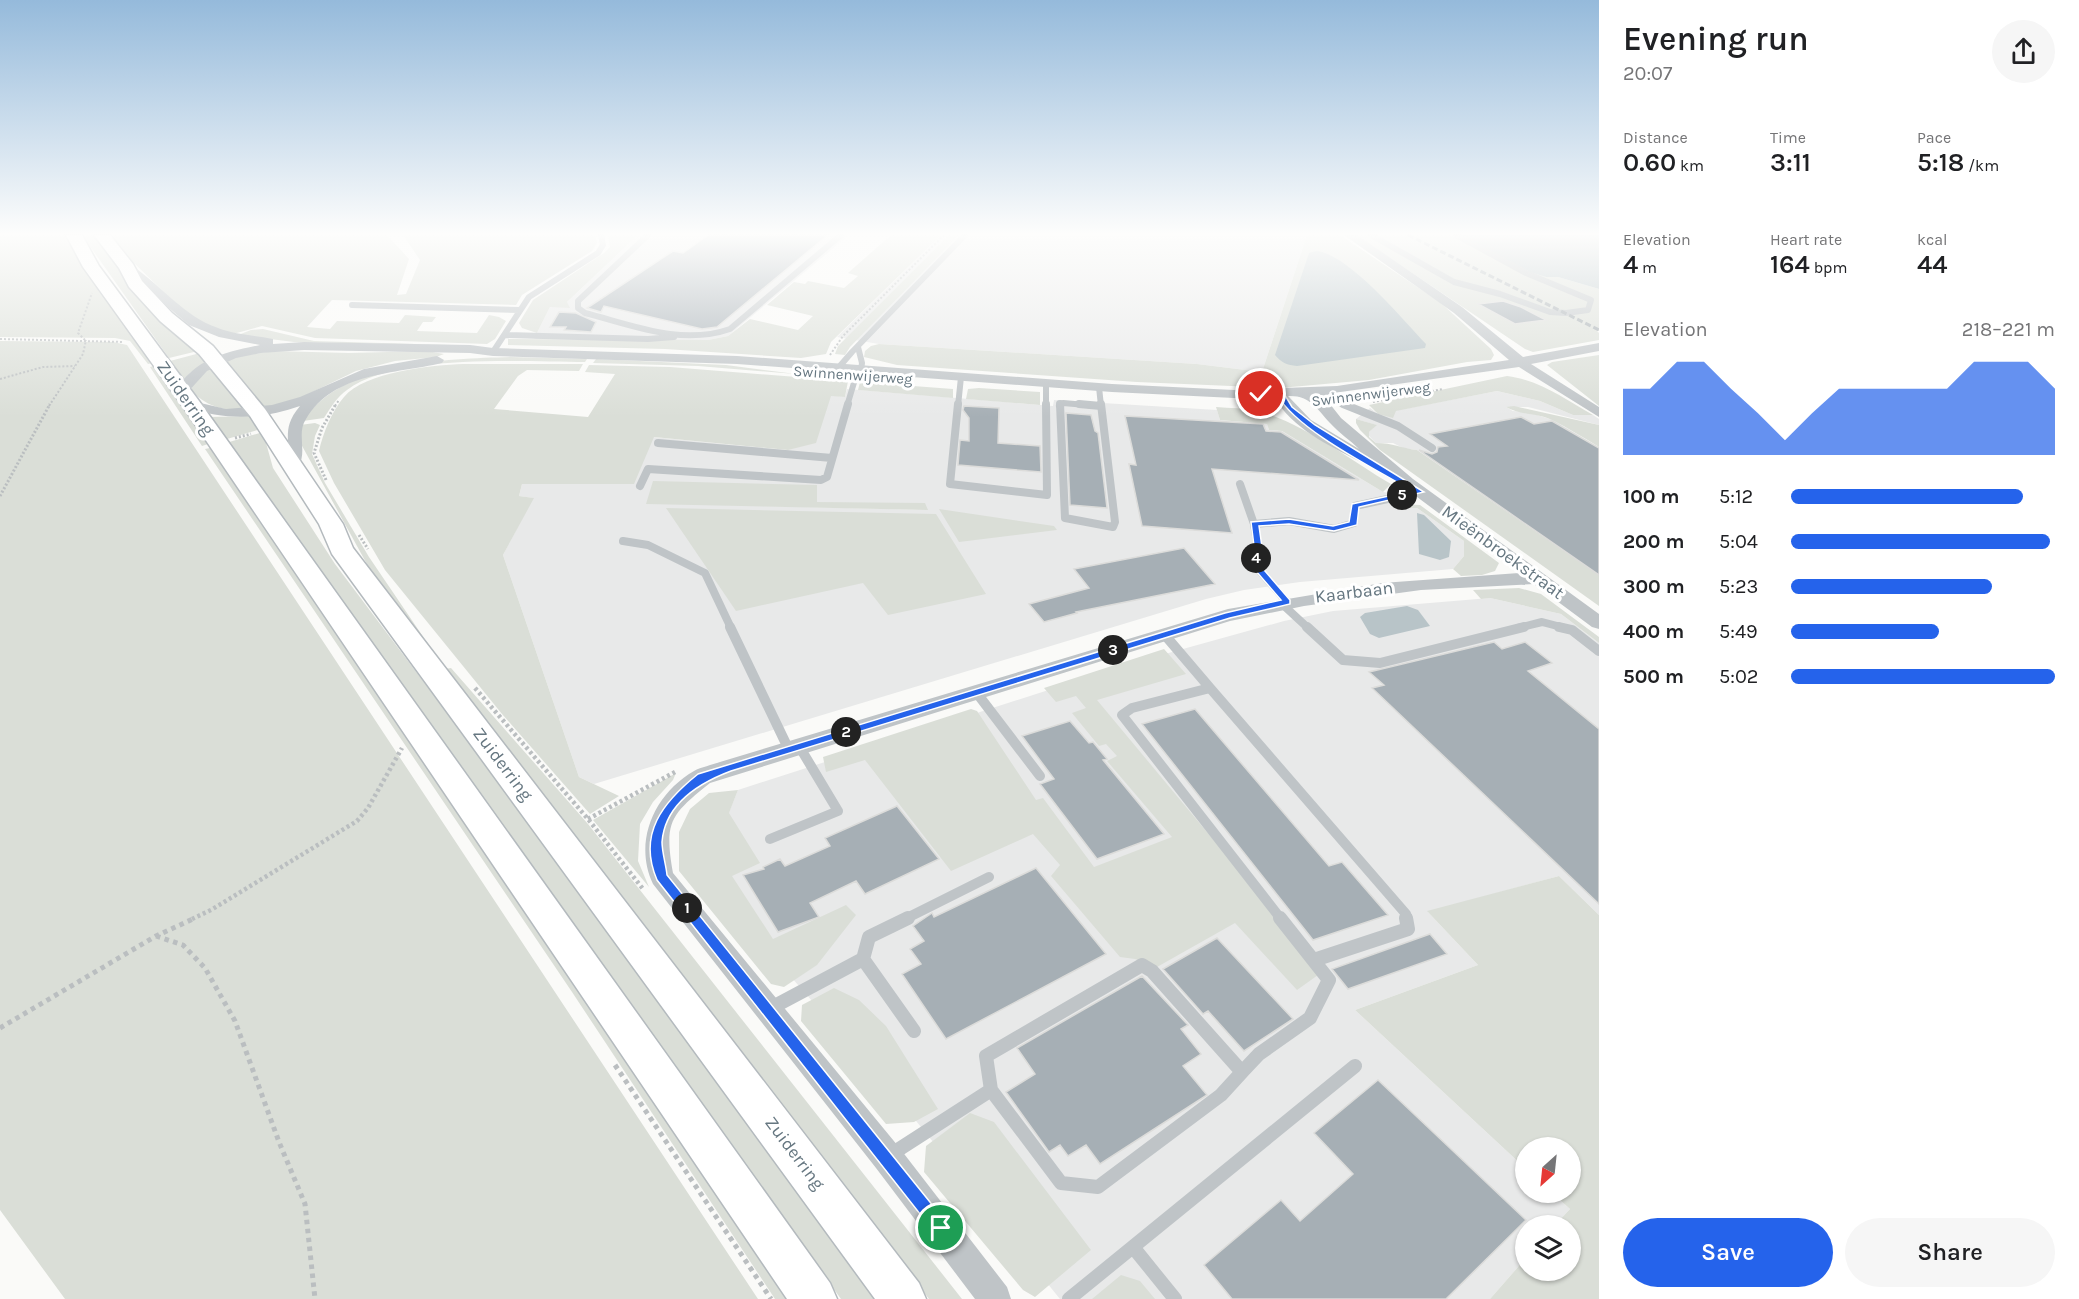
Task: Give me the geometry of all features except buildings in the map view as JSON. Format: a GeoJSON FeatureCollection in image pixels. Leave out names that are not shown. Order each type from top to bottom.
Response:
{"type":"FeatureCollection","features":[{"type":"Feature","properties":{"kind":"main road","name":"Zuiderring"},"geometry":{"type":"LineString","coordinates":[[112,296],[187,398],[814,1299]]}},
{"type":"Feature","properties":{"kind":"main road","name":"Zuiderring"},"geometry":{"type":"LineString","coordinates":[[146,296],[181,332],[195,339],[216,361],[258,413],[330,524],[348,558],[903,1299]]}},
{"type":"Feature","properties":{"kind":"street","name":"Swinnenwijerweg"},"geometry":{"type":"LineString","coordinates":[[163,296],[185,316],[201,326],[234,337],[304,346]]}},
{"type":"Feature","properties":{"kind":"street"},"geometry":{"type":"LineString","coordinates":[[1437,296],[1458,310],[1520,362],[1599,413]]}},
{"type":"Feature","properties":{"kind":"street","name":"Swinnenwijerweg"},"geometry":{"type":"LineString","coordinates":[[493,352],[378,369],[358,375],[291,405],[258,413],[215,413],[187,398],[194,374],[216,361],[261,349],[304,346],[470,349],[493,352],[718,361],[776,369],[835,366],[859,373],[919,380],[960,378],[1105,388],[1281,405],[1320,397],[1432,387],[1485,375],[1520,362],[1599,347]]}},
{"type":"Feature","properties":{"kind":"street","name":"Swinnenwijerweg"},"geometry":{"type":"LineString","coordinates":[[292,464],[297,454],[294,429],[307,407],[324,392]]}},
{"type":"Feature","properties":{"kind":"street","name":"Mieënbroekstraat"},"geometry":{"type":"LineString","coordinates":[[1320,397],[1336,421],[1413,487],[1599,623]]}},
{"type":"Feature","properties":{"kind":"street","name":"Mieënbroekstraat"},"geometry":{"type":"LineString","coordinates":[[1281,405],[1312,427],[1413,487]]}},
{"type":"Feature","properties":{"kind":"street","name":"Kaarbaan"},"geometry":{"type":"LineString","coordinates":[[769,1009],[662,877],[656,843],[660,822],[677,797],[702,777],[1228,615],[1284,603],[1401,587],[1538,578]]}},
{"type":"Feature","properties":{"kind":"street"},"geometry":{"type":"LineString","coordinates":[[769,1009],[995,1299]]}},
{"type":"Feature","properties":{"kind":"lane"},"geometry":{"type":"LineString","coordinates":[[493,352],[531,296]]}},
{"type":"Feature","properties":{"kind":"lane"},"geometry":{"type":"LineString","coordinates":[[583,296],[578,301],[578,308],[585,313],[681,337]]}},
{"type":"Feature","properties":{"kind":"lane"},"geometry":{"type":"LineString","coordinates":[[505,335],[648,339],[716,336],[730,329],[769,296]]}},
{"type":"Feature","properties":{"kind":"lane"},"geometry":{"type":"LineString","coordinates":[[835,366],[858,347],[908,296]]}},
{"type":"Feature","properties":{"kind":"lane"},"geometry":{"type":"LineString","coordinates":[[1504,296],[1543,310],[1566,313],[1588,310],[1592,300]]}},
{"type":"Feature","properties":{"kind":"lane"},"geometry":{"type":"LineString","coordinates":[[1583,296],[1599,301]]}},
{"type":"Feature","properties":{"kind":"lane"},"geometry":{"type":"LineString","coordinates":[[352,305],[520,310]]}},
{"type":"Feature","properties":{"kind":"lane"},"geometry":{"type":"LineString","coordinates":[[640,486],[648,469],[821,480],[827,477],[859,373],[858,347]]}},
{"type":"Feature","properties":{"kind":"lane"},"geometry":{"type":"LineString","coordinates":[[960,378],[950,484],[1047,495],[1046,384]]}},
{"type":"Feature","properties":{"kind":"lane"},"geometry":{"type":"LineString","coordinates":[[1101,406],[1062,403],[1059,405],[1065,519],[1113,526],[1115,522],[1101,406],[1105,388]]}},
{"type":"Feature","properties":{"kind":"lane"},"geometry":{"type":"LineString","coordinates":[[1320,397],[1398,426],[1432,448]]}},
{"type":"Feature","properties":{"kind":"lane"},"geometry":{"type":"LineString","coordinates":[[658,443],[832,458]]}},
{"type":"Feature","properties":{"kind":"lane"},"geometry":{"type":"LineString","coordinates":[[1240,484],[1254,524],[1259,554],[1253,563],[1284,603],[1343,660],[1380,663],[1542,622],[1572,630],[1599,651]]}},
{"type":"Feature","properties":{"kind":"lane"},"geometry":{"type":"LineString","coordinates":[[1254,524],[1289,521],[1334,529],[1354,523],[1355,506],[1413,487]]}},
{"type":"Feature","properties":{"kind":"lane"},"geometry":{"type":"LineString","coordinates":[[623,541],[648,545],[705,573],[794,748],[838,811],[771,839]]}},
{"type":"Feature","properties":{"kind":"lane"},"geometry":{"type":"LineString","coordinates":[[1164,634],[1406,914],[1408,929],[1314,960]]}},
{"type":"Feature","properties":{"kind":"lane"},"geometry":{"type":"LineString","coordinates":[[1210,688],[1132,708],[1122,715],[1329,980],[1310,1018],[1259,1054],[1221,1095],[1098,1187],[1061,1183],[991,1090],[986,1056],[1142,965],[1152,971],[1242,1072]]}},
{"type":"Feature","properties":{"kind":"lane"},"geometry":{"type":"LineString","coordinates":[[976,692],[1040,776]]}},
{"type":"Feature","properties":{"kind":"lane"},"geometry":{"type":"LineString","coordinates":[[769,1009],[863,959],[869,937],[989,877]]}},
{"type":"Feature","properties":{"kind":"lane"},"geometry":{"type":"LineString","coordinates":[[863,959],[914,1031]]}},
{"type":"Feature","properties":{"kind":"lane"},"geometry":{"type":"LineString","coordinates":[[1069,1299],[1355,1066]]}},
{"type":"Feature","properties":{"kind":"lane"},"geometry":{"type":"LineString","coordinates":[[886,1157],[991,1090]]}},
{"type":"Feature","properties":{"kind":"lane"},"geometry":{"type":"LineString","coordinates":[[1133,1247],[1175,1299]]}},
{"type":"Feature","properties":{"kind":"path"},"geometry":{"type":"LineString","coordinates":[[86,340],[78,333],[91,296]]}},
{"type":"Feature","properties":{"kind":"path"},"geometry":{"type":"LineString","coordinates":[[835,366],[843,336],[883,296]]}},
{"type":"Feature","properties":{"kind":"path"},"geometry":{"type":"LineString","coordinates":[[0,339],[120,341],[129,344]]}},
{"type":"Feature","properties":{"kind":"path"},"geometry":{"type":"LineString","coordinates":[[0,496],[42,417],[83,354],[86,340]]}},
{"type":"Feature","properties":{"kind":"path"},"geometry":{"type":"LineString","coordinates":[[0,379],[43,367],[76,366]]}},
{"type":"Feature","properties":{"kind":"path"},"geometry":{"type":"LineString","coordinates":[[1359,412],[1368,404],[1384,398],[1444,388]]}},
{"type":"Feature","properties":{"kind":"path"},"geometry":{"type":"LineString","coordinates":[[327,482],[314,453],[325,421],[341,396]]}},
{"type":"Feature","properties":{"kind":"path"},"geometry":{"type":"LineString","coordinates":[[1240,408],[1281,405]]}},
{"type":"Feature","properties":{"kind":"path"},"geometry":{"type":"LineString","coordinates":[[357,531],[369,550]]}},
{"type":"Feature","properties":{"kind":"path"},"geometry":{"type":"LineString","coordinates":[[468,679],[616,854]]}},
{"type":"Feature","properties":{"kind":"path"},"geometry":{"type":"LineString","coordinates":[[0,1028],[156,936],[211,910],[357,821],[368,808],[402,748]]}},
{"type":"Feature","properties":{"kind":"path"},"geometry":{"type":"LineString","coordinates":[[156,936],[183,945],[205,968],[235,1020],[279,1142],[305,1204],[315,1299]]}},
{"type":"Feature","properties":{"kind":"shaded area"},"geometry":{"type":"Polygon","coordinates":[[[0,296],[106,296],[153,363],[148,364],[130,341],[115,338],[0,337],[0,296]]]}},
{"type":"Feature","properties":{"kind":"shaded area"},"geometry":{"type":"Polygon","coordinates":[[[125,296],[142,296],[198,351],[169,358],[125,296]]]}},
{"type":"Feature","properties":{"kind":"shaded area"},"geometry":{"type":"Polygon","coordinates":[[[167,296],[522,296],[516,305],[332,300],[307,327],[330,329],[337,321],[399,323],[405,315],[436,317],[432,322],[423,322],[417,331],[477,333],[489,315],[506,321],[495,339],[487,344],[315,338],[262,326],[233,334],[205,325],[167,296]]]}},
{"type":"Feature","properties":{"kind":"shaded area"},"geometry":{"type":"Polygon","coordinates":[[[540,296],[574,296],[567,302],[570,308],[550,307],[537,333],[522,328],[519,323],[533,300],[540,296]]]}},
{"type":"Feature","properties":{"kind":"shaded area"},"geometry":{"type":"Polygon","coordinates":[[[574,296],[776,296],[728,336],[708,340],[534,339],[550,307],[567,302],[574,296]]]}},
{"type":"Feature","properties":{"kind":"shaded area"},"geometry":{"type":"Polygon","coordinates":[[[778,296],[879,296],[831,342],[826,354],[801,358],[665,349],[508,345],[508,339],[708,340],[728,336],[750,319],[798,330],[813,316],[767,305],[778,296]]]}},
{"type":"Feature","properties":{"kind":"shaded area"},"geometry":{"type":"Polygon","coordinates":[[[879,296],[1287,296],[1262,372],[1197,364],[879,344],[837,337],[879,296]]]}},
{"type":"Feature","properties":{"kind":"shaded area"},"geometry":{"type":"Polygon","coordinates":[[[888,296],[900,296],[845,355],[835,354],[838,346],[888,296]]]}},
{"type":"Feature","properties":{"kind":"shaded area"},"geometry":{"type":"Polygon","coordinates":[[[1287,296],[1430,296],[1491,349],[1494,355],[1491,360],[1467,362],[1369,380],[1280,388],[1137,382],[897,365],[864,357],[865,351],[879,344],[1197,364],[1262,372],[1287,296]]]}},
{"type":"Feature","properties":{"kind":"shaded area"},"geometry":{"type":"Polygon","coordinates":[[[1295,296],[1381,296],[1426,344],[1425,348],[1297,366],[1287,364],[1275,355],[1295,296]]]}},
{"type":"Feature","properties":{"kind":"shaded area"},"geometry":{"type":"Polygon","coordinates":[[[1446,296],[1599,296],[1599,331],[1597,331],[1599,340],[1533,352],[1525,349],[1446,296]]]}},
{"type":"Feature","properties":{"kind":"shaded area"},"geometry":{"type":"Polygon","coordinates":[[[263,329],[314,341],[484,346],[294,342],[238,335],[251,330],[263,329]]]}},
{"type":"Feature","properties":{"kind":"shaded area"},"geometry":{"type":"Polygon","coordinates":[[[0,341],[113,342],[127,345],[758,1299],[65,1299],[0,1210],[0,341]]]}},
{"type":"Feature","properties":{"kind":"shaded area"},"geometry":{"type":"Polygon","coordinates":[[[274,351],[349,353],[427,351],[444,354],[436,357],[395,361],[356,371],[298,399],[261,410],[222,362],[240,356],[274,351]]]}},
{"type":"Feature","properties":{"kind":"shaded area"},"geometry":{"type":"Polygon","coordinates":[[[200,353],[210,362],[191,372],[183,380],[170,361],[200,353]]]}},
{"type":"Feature","properties":{"kind":"shaded area"},"geometry":{"type":"Polygon","coordinates":[[[1599,355],[1599,406],[1547,365],[1552,362],[1599,355]]]}},
{"type":"Feature","properties":{"kind":"shaded area"},"geometry":{"type":"Polygon","coordinates":[[[511,357],[587,359],[585,362],[462,362],[396,370],[369,378],[347,390],[337,399],[324,418],[303,421],[321,401],[343,386],[369,375],[427,362],[511,357]]]}},
{"type":"Feature","properties":{"kind":"shaded area"},"geometry":{"type":"Polygon","coordinates":[[[596,359],[726,365],[796,374],[698,366],[593,363],[596,359]]]}},
{"type":"Feature","properties":{"kind":"shaded area"},"geometry":{"type":"Polygon","coordinates":[[[463,364],[583,364],[579,371],[527,370],[518,376],[494,409],[588,417],[615,374],[585,372],[589,365],[670,367],[848,381],[845,397],[831,396],[816,443],[788,450],[654,437],[634,484],[522,484],[519,496],[534,498],[503,555],[579,777],[619,796],[590,814],[502,714],[385,570],[334,483],[319,451],[332,415],[344,397],[354,388],[367,381],[400,372],[463,364]]]}},
{"type":"Feature","properties":{"kind":"shaded area"},"geometry":{"type":"Polygon","coordinates":[[[213,365],[249,411],[211,405],[192,391],[192,382],[213,365]]]}},
{"type":"Feature","properties":{"kind":"shaded area"},"geometry":{"type":"Polygon","coordinates":[[[154,366],[208,444],[202,446],[150,367],[154,366]]]}},
{"type":"Feature","properties":{"kind":"shaded area"},"geometry":{"type":"Polygon","coordinates":[[[1507,376],[1541,386],[1593,415],[1573,415],[1540,401],[1497,391],[1396,411],[1393,418],[1378,414],[1369,405],[1507,376]]]}},
{"type":"Feature","properties":{"kind":"shaded area"},"geometry":{"type":"Polygon","coordinates":[[[860,382],[953,389],[953,398],[858,390],[860,382]]]}},
{"type":"Feature","properties":{"kind":"shaded area"},"geometry":{"type":"Polygon","coordinates":[[[847,389],[1053,406],[1054,400],[1217,410],[1220,420],[1267,424],[1269,430],[1282,431],[1383,492],[1397,494],[1464,541],[1464,556],[1453,569],[1300,582],[1244,590],[1206,599],[594,784],[579,777],[503,555],[533,498],[519,496],[522,484],[633,484],[653,437],[787,450],[831,395],[845,397],[847,389]],[[817,486],[646,503],[928,510],[816,502],[817,486]]]}},
{"type":"Feature","properties":{"kind":"shaded area"},"geometry":{"type":"Polygon","coordinates":[[[968,389],[1040,392],[1040,405],[966,399],[968,389]]]}},
{"type":"Feature","properties":{"kind":"shaded area"},"geometry":{"type":"Polygon","coordinates":[[[1497,391],[1540,401],[1573,415],[1593,415],[1599,419],[1599,425],[1528,407],[1506,407],[1513,411],[1528,412],[1553,420],[1599,447],[1599,575],[1417,450],[1403,448],[1393,443],[1376,443],[1369,436],[1369,432],[1376,425],[1356,419],[1370,408],[1378,414],[1497,391]]]}},
{"type":"Feature","properties":{"kind":"shaded area"},"geometry":{"type":"Polygon","coordinates":[[[1514,406],[1599,425],[1599,447],[1552,420],[1506,407],[1514,406]]]}},
{"type":"Feature","properties":{"kind":"shaded area"},"geometry":{"type":"Polygon","coordinates":[[[1216,407],[1258,411],[1292,424],[1391,484],[1383,492],[1282,431],[1269,430],[1267,424],[1220,420],[1216,407]]]}},
{"type":"Feature","properties":{"kind":"shaded area"},"geometry":{"type":"Polygon","coordinates":[[[252,416],[261,429],[227,439],[209,417],[252,416]]]}},
{"type":"Feature","properties":{"kind":"shaded area"},"geometry":{"type":"Polygon","coordinates":[[[1356,419],[1377,425],[1369,432],[1369,437],[1376,443],[1417,450],[1599,575],[1599,606],[1380,450],[1360,430],[1356,419]]]}},
{"type":"Feature","properties":{"kind":"shaded area"},"geometry":{"type":"Polygon","coordinates":[[[315,423],[320,425],[315,436],[312,454],[325,483],[369,557],[445,669],[451,668],[588,824],[962,1299],[929,1299],[374,577],[301,444],[300,425],[315,423]]]}},
{"type":"Feature","properties":{"kind":"shaded area"},"geometry":{"type":"Polygon","coordinates":[[[263,432],[273,468],[335,564],[520,810],[877,1299],[841,1299],[226,443],[263,432]]]}},
{"type":"Feature","properties":{"kind":"shaded area"},"geometry":{"type":"Polygon","coordinates":[[[210,448],[790,1299],[775,1299],[572,992],[205,449],[210,448]]]}},
{"type":"Feature","properties":{"kind":"shaded area"},"geometry":{"type":"Polygon","coordinates":[[[653,481],[817,485],[817,502],[925,503],[928,510],[646,504],[653,481]]]}},
{"type":"Feature","properties":{"kind":"shaded area"},"geometry":{"type":"Polygon","coordinates":[[[1402,504],[1420,505],[1499,563],[1495,571],[1482,575],[1461,576],[1453,569],[1464,556],[1464,541],[1417,508],[1406,508],[1402,504]]]}},
{"type":"Feature","properties":{"kind":"shaded area"},"geometry":{"type":"Polygon","coordinates":[[[666,508],[936,514],[986,594],[888,615],[863,583],[736,611],[666,508]]]}},
{"type":"Feature","properties":{"kind":"shaded area"},"geometry":{"type":"Polygon","coordinates":[[[939,509],[1054,526],[1057,530],[959,542],[939,509]]]}},
{"type":"Feature","properties":{"kind":"shaded area"},"geometry":{"type":"Polygon","coordinates":[[[1417,513],[1424,515],[1451,541],[1449,557],[1440,560],[1419,554],[1417,513]]]}},
{"type":"Feature","properties":{"kind":"shaded area"},"geometry":{"type":"Polygon","coordinates":[[[1519,588],[1541,594],[1599,637],[1599,643],[1561,614],[1490,598],[1481,599],[1473,590],[1519,588]]]}},
{"type":"Feature","properties":{"kind":"shaded area"},"geometry":{"type":"Polygon","coordinates":[[[1490,598],[1561,614],[1599,643],[1599,915],[1559,876],[1428,912],[1478,965],[1355,1010],[1515,1159],[1515,1203],[1563,1203],[1570,1209],[1564,1215],[1515,1215],[1515,1270],[1490,1299],[1060,1299],[908,1111],[703,876],[738,790],[1129,664],[1284,621],[1333,611],[1490,598]]]}},
{"type":"Feature","properties":{"kind":"shaded area"},"geometry":{"type":"Polygon","coordinates":[[[1407,606],[1418,610],[1430,626],[1379,638],[1370,634],[1360,617],[1365,613],[1407,606]]]}},
{"type":"Feature","properties":{"kind":"shaded area"},"geometry":{"type":"Polygon","coordinates":[[[1164,649],[1186,674],[1097,700],[1231,861],[1318,975],[1297,990],[1235,923],[1157,967],[1135,959],[1120,957],[1051,876],[1060,865],[1033,834],[951,871],[865,760],[826,772],[823,757],[971,709],[977,711],[1036,800],[1043,798],[1094,867],[1172,837],[1107,761],[1117,756],[1106,744],[1099,746],[1072,713],[1086,708],[1076,696],[1056,702],[1044,688],[1164,649]]]}},
{"type":"Feature","properties":{"kind":"shaded area"},"geometry":{"type":"Polygon","coordinates":[[[676,773],[673,780],[653,802],[640,824],[638,861],[649,887],[593,820],[676,773]]]}},
{"type":"Feature","properties":{"kind":"shaded area"},"geometry":{"type":"Polygon","coordinates":[[[738,790],[729,813],[760,863],[732,876],[773,939],[846,905],[856,915],[817,965],[784,987],[771,984],[679,871],[679,832],[690,809],[709,793],[738,790]]]}},
{"type":"Feature","properties":{"kind":"shaded area"},"geometry":{"type":"Polygon","coordinates":[[[1559,876],[1599,915],[1599,1299],[1490,1299],[1515,1270],[1515,1281],[1581,1281],[1581,1215],[1564,1215],[1570,1209],[1563,1203],[1581,1203],[1581,1137],[1515,1137],[1515,1159],[1355,1010],[1478,965],[1427,911],[1559,876]]]}},
{"type":"Feature","properties":{"kind":"shaded area"},"geometry":{"type":"Polygon","coordinates":[[[834,988],[859,1000],[886,1026],[938,1109],[914,1122],[886,1124],[801,1021],[802,1005],[834,988]]]}},
{"type":"Feature","properties":{"kind":"shaded area"},"geometry":{"type":"Polygon","coordinates":[[[970,1113],[994,1122],[1091,1250],[1035,1297],[1023,1290],[924,1172],[926,1146],[970,1113]]]}},
{"type":"Feature","properties":{"kind":"shaded area"},"geometry":{"type":"Polygon","coordinates":[[[1121,1275],[1140,1281],[1155,1299],[1092,1299],[1121,1275]]]}},
{"type":"Feature","properties":{"kind":"railway"},"geometry":{"type":"LineString","coordinates":[[1530,296],[1599,330]]}},
{"type":"Feature","properties":{"kind":"route"},"geometry":{"type":"LineString","coordinates":[[941,1228],[662,877],[656,843],[660,822],[677,797],[702,777],[1228,615],[1287,602],[1253,563],[1259,554],[1254,524],[1289,521],[1334,529],[1354,523],[1355,506],[1420,492],[1407,482],[1312,427],[1284,403],[1280,394],[1261,394]]}}]}
